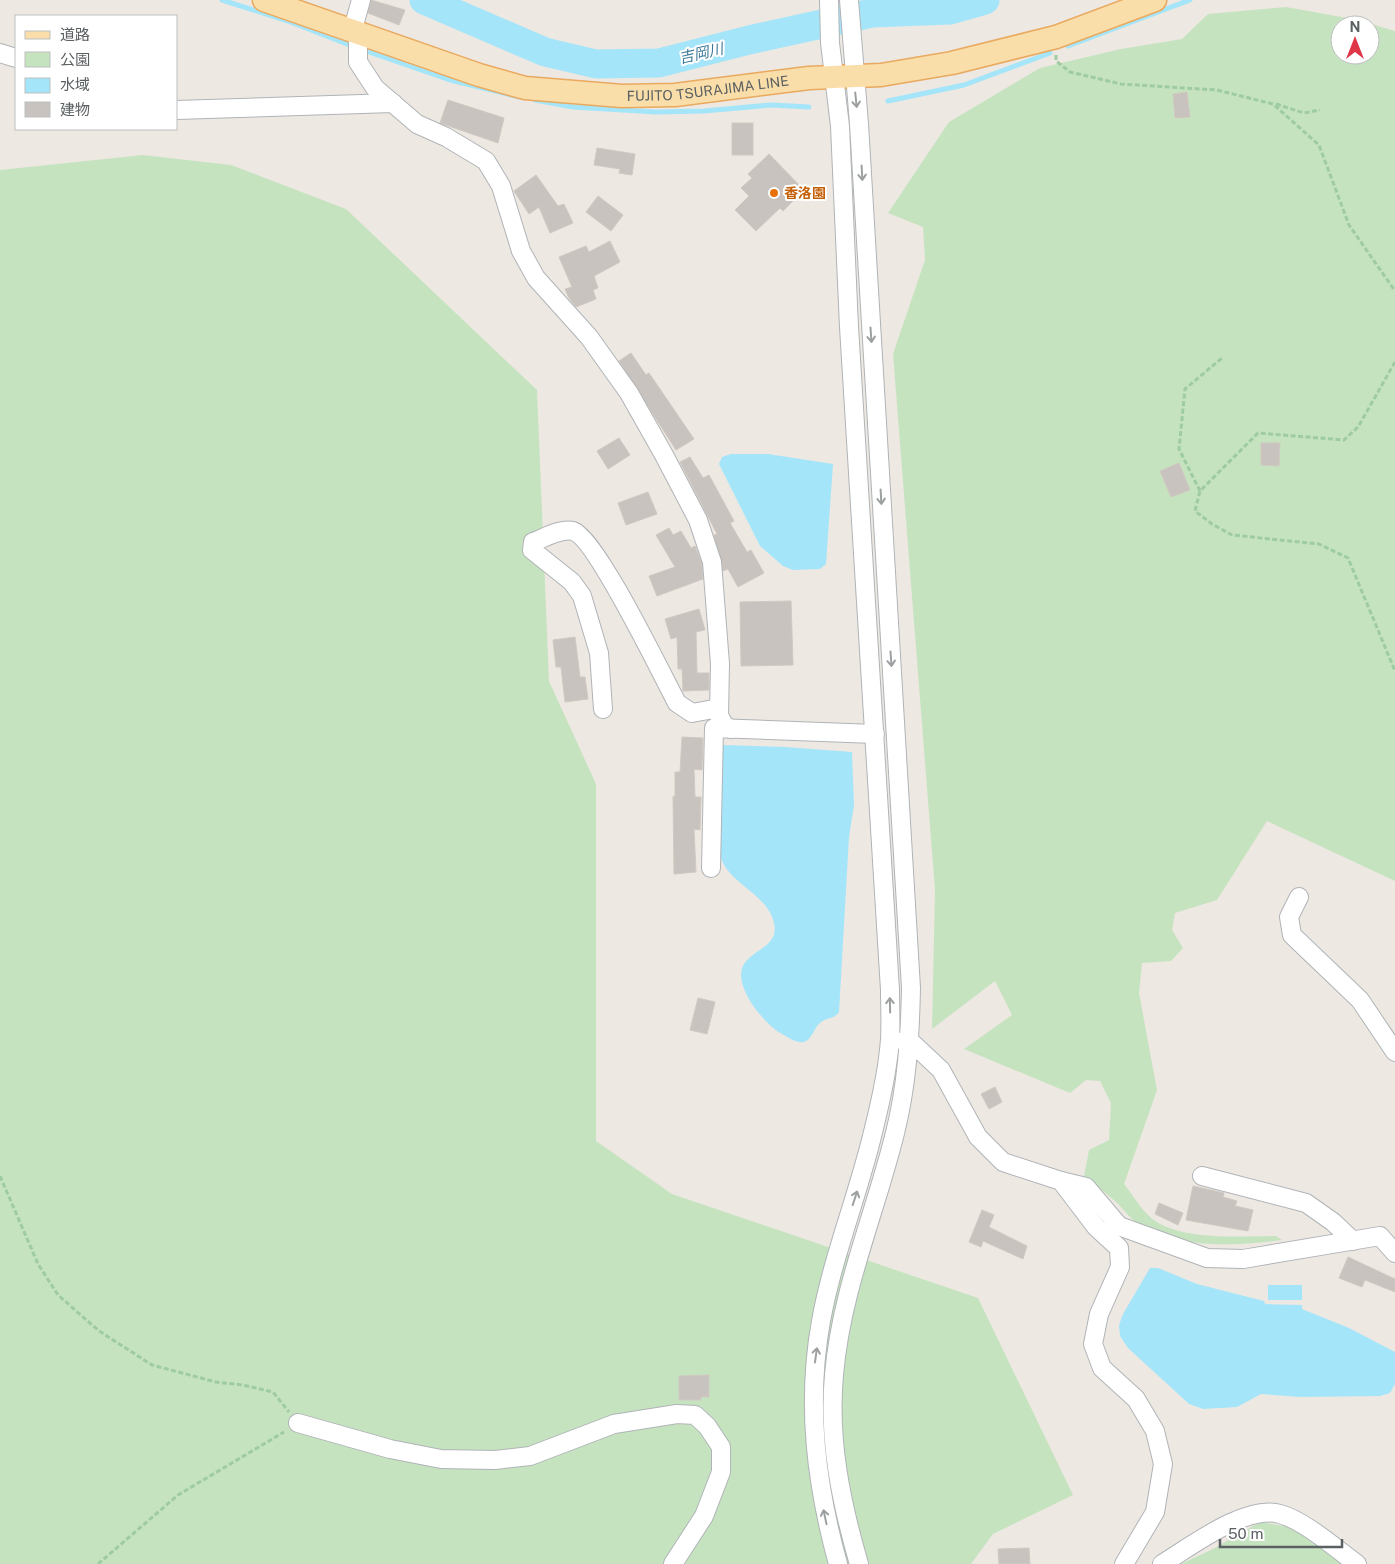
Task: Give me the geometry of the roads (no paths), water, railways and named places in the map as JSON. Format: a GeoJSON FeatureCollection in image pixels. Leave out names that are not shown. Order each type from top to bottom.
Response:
{"type":"FeatureCollection","features":[{"type":"Feature","properties":{"kind":"main road","name":"FUJITO TSURAJIMA LINE"},"geometry":{"type":"LineString","coordinates":[[264,0],[479,75],[547,91],[657,96],[844,76],[881,74],[952,63],[1056,37],[1155,0]]}},
{"type":"Feature","properties":{"kind":"street"},"geometry":{"type":"LineString","coordinates":[[361,0],[355,33],[358,62],[375,88],[417,124],[446,137],[486,161],[501,186],[521,252],[536,278],[589,337],[629,394],[698,520],[712,562],[720,664],[719,708],[721,720],[731,729]]}},
{"type":"Feature","properties":{"kind":"street"},"geometry":{"type":"LineString","coordinates":[[829,0],[830,33],[859,124],[911,988],[910,1041],[906,1080],[895,1134],[856,1262],[840,1327],[834,1375],[832,1430],[837,1478],[859,1564]]}},
{"type":"Feature","properties":{"kind":"street"},"geometry":{"type":"LineString","coordinates":[[838,1564],[818,1478],[813,1433],[814,1374],[823,1312],[835,1260],[874,1129],[890,1039],[890,990],[849,327],[840,126],[850,32],[849,0]]}},
{"type":"Feature","properties":{"kind":"street"},"geometry":{"type":"LineString","coordinates":[[0,53],[15,58]]}},
{"type":"Feature","properties":{"kind":"street"},"geometry":{"type":"LineString","coordinates":[[178,110],[393,103]]}},
{"type":"Feature","properties":{"kind":"street"},"geometry":{"type":"LineString","coordinates":[[603,709],[599,653],[582,596],[572,582],[532,550],[533,542],[559,532],[571,530],[580,535],[594,554],[616,589],[677,703],[692,714],[719,708]]}},
{"type":"Feature","properties":{"kind":"street"},"geometry":{"type":"LineString","coordinates":[[711,868],[714,728],[875,734]]}},
{"type":"Feature","properties":{"kind":"street"},"geometry":{"type":"LineString","coordinates":[[1299,897],[1289,917],[1292,935],[1360,1000],[1395,1052]]}},
{"type":"Feature","properties":{"kind":"street"},"geometry":{"type":"LineString","coordinates":[[890,1039],[910,1041],[942,1070],[978,1137],[1003,1162],[1086,1187],[1119,1226],[1207,1258],[1244,1259],[1380,1236],[1395,1253]]}},
{"type":"Feature","properties":{"kind":"street"},"geometry":{"type":"LineString","coordinates":[[1202,1176],[1306,1203],[1333,1222],[1353,1240]]}},
{"type":"Feature","properties":{"kind":"street"},"geometry":{"type":"LineString","coordinates":[[1061,1180],[1096,1227],[1119,1248],[1120,1267],[1099,1314],[1094,1344],[1102,1368],[1136,1399],[1155,1431],[1163,1464],[1155,1512],[1124,1564]]}},
{"type":"Feature","properties":{"kind":"street"},"geometry":{"type":"LineString","coordinates":[[298,1423],[390,1449],[441,1459],[495,1460],[530,1456],[614,1424],[677,1414],[695,1415],[707,1426],[721,1447],[721,1472],[704,1516],[673,1564]]}},
{"type":"Feature","properties":{"kind":"street"},"geometry":{"type":"LineString","coordinates":[[1162,1564],[1215,1532],[1253,1513],[1279,1513],[1300,1524],[1357,1564]]}},
{"type":"Feature","properties":{"kind":"water"},"geometry":{"type":"Polygon","coordinates":[[[731,454],[768,454],[833,464],[826,564],[820,569],[793,570],[783,566],[760,546],[719,464],[722,457],[731,454]]]}},
{"type":"Feature","properties":{"kind":"water"},"geometry":{"type":"Polygon","coordinates":[[[721,745],[852,752],[854,805],[849,837],[839,1012],[820,1023],[810,1037],[803,1042],[797,1042],[767,1023],[752,1004],[742,984],[743,966],[752,956],[769,943],[775,931],[771,914],[765,905],[728,871],[720,854],[718,824],[721,745]]]}},
{"type":"Feature","properties":{"kind":"water"},"geometry":{"type":"Polygon","coordinates":[[[1150,1268],[1158,1268],[1197,1284],[1264,1301],[1265,1304],[1302,1305],[1302,1309],[1349,1328],[1395,1352],[1395,1384],[1390,1393],[1380,1396],[1300,1397],[1261,1394],[1237,1407],[1203,1409],[1189,1404],[1128,1348],[1120,1336],[1119,1325],[1123,1314],[1150,1268]]]}},
{"type":"Feature","properties":{"kind":"water"},"geometry":{"type":"Polygon","coordinates":[[[1268,1285],[1302,1285],[1302,1300],[1268,1300],[1268,1285]]]}},
{"type":"Feature","properties":{"kind":"waterway"},"geometry":{"type":"LineString","coordinates":[[222,0],[288,21],[352,46]]}},
{"type":"Feature","properties":{"kind":"waterway","name":"吉岡川"},"geometry":{"type":"LineString","coordinates":[[424,0],[545,52],[596,64],[659,63],[749,40],[872,13],[950,10],[985,0]]}},
{"type":"Feature","properties":{"kind":"waterway"},"geometry":{"type":"LineString","coordinates":[[1068,46],[1190,0]]}},
{"type":"Feature","properties":{"kind":"waterway"},"geometry":{"type":"LineString","coordinates":[[369,52],[450,80],[519,97]]}},
{"type":"Feature","properties":{"kind":"waterway"},"geometry":{"type":"LineString","coordinates":[[888,101],[964,85],[1050,53]]}},
{"type":"Feature","properties":{"kind":"waterway"},"geometry":{"type":"LineString","coordinates":[[535,100],[573,107],[656,112],[704,111],[771,105],[809,107]]}},
{"type":"Feature","properties":{"kind":"place","name":"香洛園"},"geometry":{"type":"Point","coordinates":[774,193]}}]}
